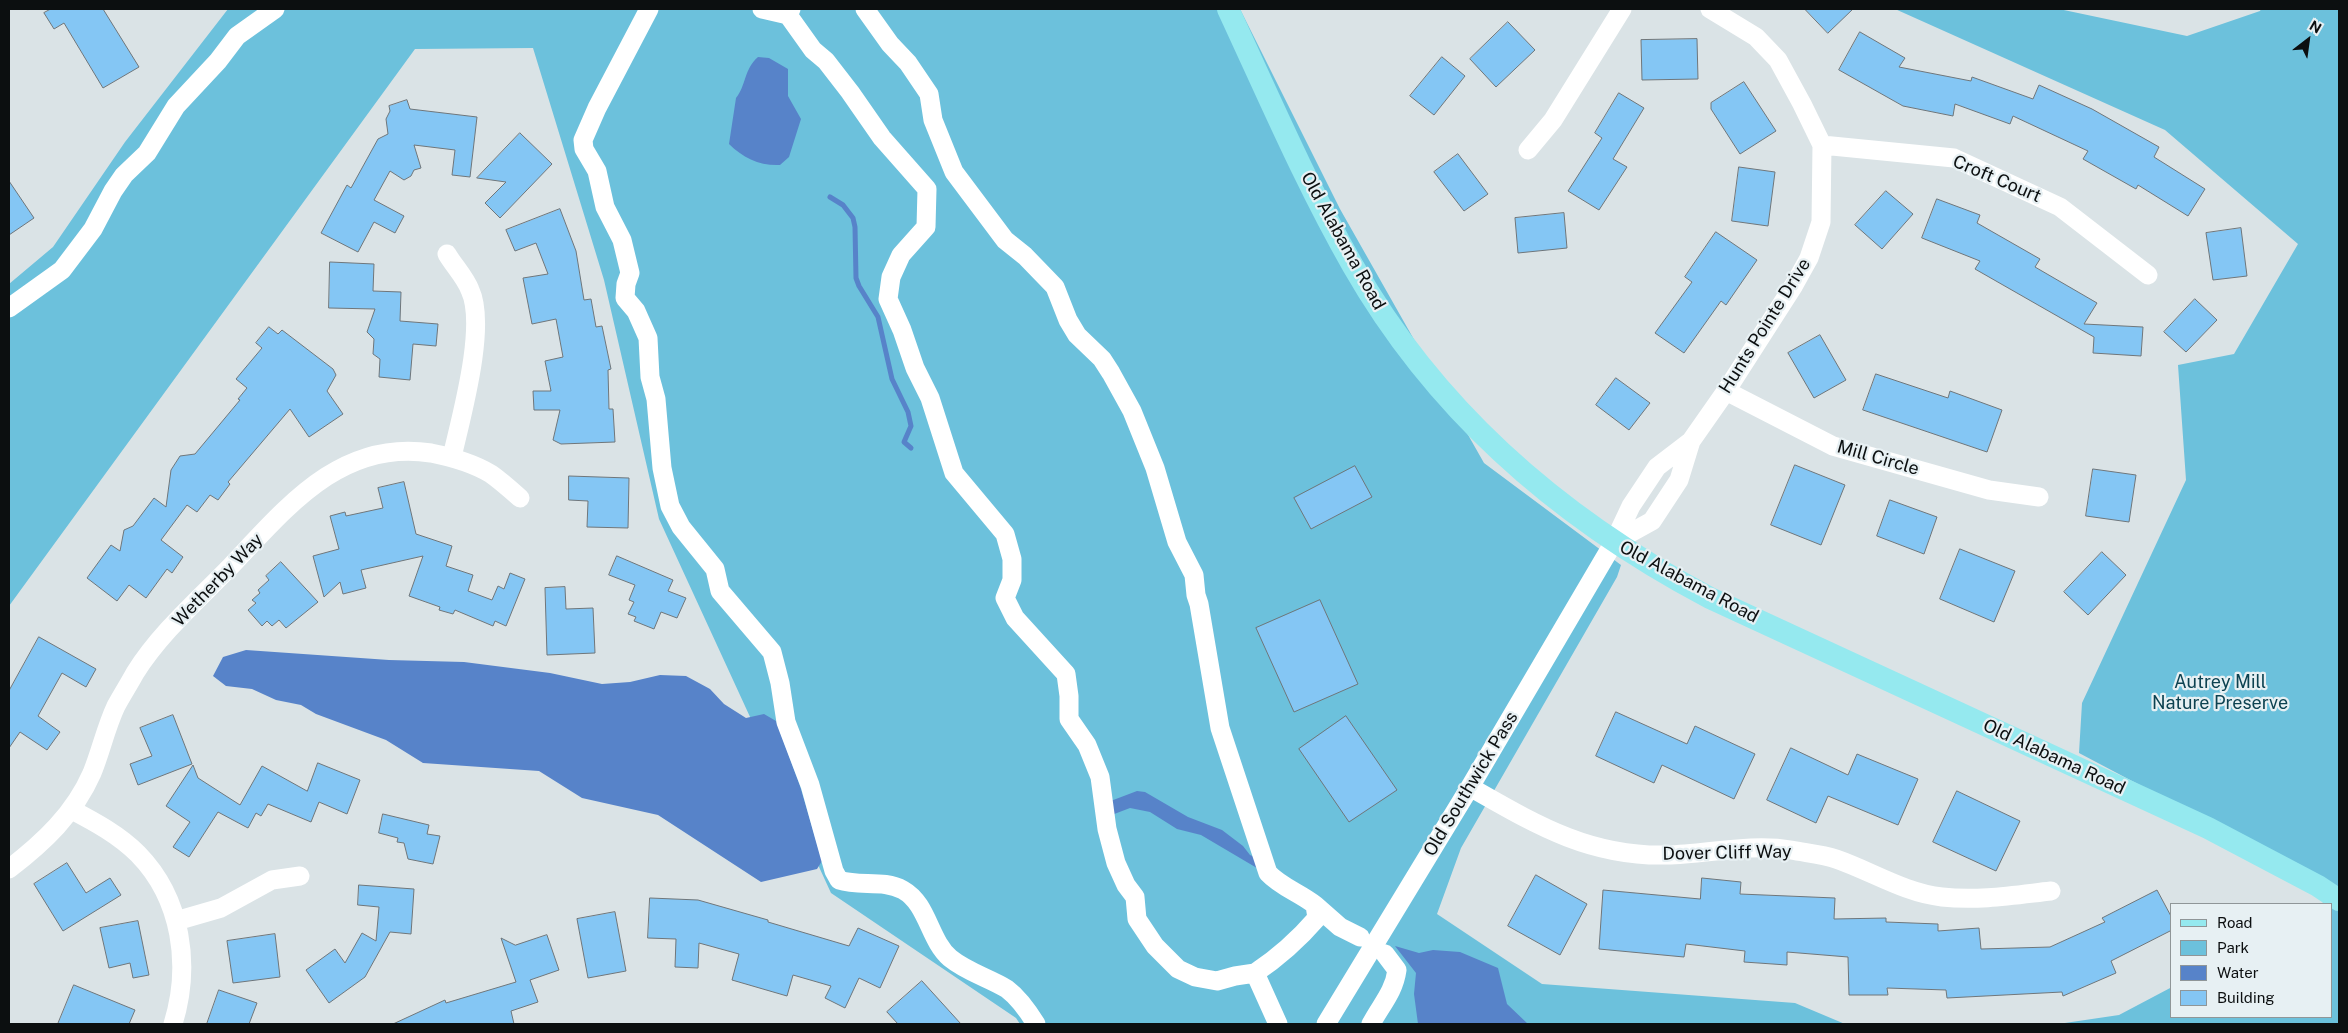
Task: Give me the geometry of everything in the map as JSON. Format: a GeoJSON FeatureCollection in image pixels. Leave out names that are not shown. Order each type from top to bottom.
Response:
{"type":"FeatureCollection","features":[{"type":"Feature","properties":{"kind":"main road","name":"Old Alabama Road"},"geometry":{"type":"LineString","coordinates":[[1228,9],[1328,221],[1382,313],[1431,378],[1487,440],[1548,494],[1614,542],[1661,572],[1710,598],[2208,828],[2318,886],[2339,900]]}},
{"type":"Feature","properties":{"kind":"street"},"geometry":{"type":"LineString","coordinates":[[9,308],[62,270],[94,229],[118,183],[147,153],[176,106],[218,61],[237,36],[275,9]]}},
{"type":"Feature","properties":{"kind":"street"},"geometry":{"type":"LineString","coordinates":[[649,9],[597,108],[583,140],[584,149],[597,171],[605,207],[622,240],[630,272],[626,284],[626,298],[636,311],[648,338],[650,377],[656,399],[662,468],[670,506],[681,527],[715,569],[720,591],[772,652],[780,683],[786,722],[810,785],[834,871],[839,880],[880,884],[904,891],[918,905],[937,943],[950,957],[1008,990],[1021,1001],[1036,1024]]}},
{"type":"Feature","properties":{"kind":"street"},"geometry":{"type":"LineString","coordinates":[[762,9],[789,12],[813,50],[826,61],[882,138],[927,189],[926,227],[901,255],[891,277],[888,299],[902,330],[915,368],[930,398],[954,474],[1005,534],[1012,559],[1012,580],[1005,598],[1015,618],[1066,674],[1069,696],[1069,719],[1087,745],[1100,777],[1107,829],[1116,863],[1126,886],[1135,897],[1138,919],[1155,946],[1178,969],[1195,977],[1216,982],[1235,976],[1255,973],[1281,955],[1317,918],[1315,905]]}},
{"type":"Feature","properties":{"kind":"street"},"geometry":{"type":"LineString","coordinates":[[865,9],[890,44],[908,63],[928,94],[933,120],[954,172],[1005,240],[1025,256],[1054,288],[1077,335],[1102,359],[1132,411],[1156,468],[1177,542],[1194,575],[1220,728],[1268,873],[1276,882],[1315,905],[1340,927],[1360,937]]}},
{"type":"Feature","properties":{"kind":"street"},"geometry":{"type":"LineString","coordinates":[[1528,150],[1553,120],[1622,9]]}},
{"type":"Feature","properties":{"kind":"street","name":"Hunts Pointe Drive"},"geometry":{"type":"LineString","coordinates":[[1614,542],[1632,506],[1658,467],[1691,441],[1726,391],[1809,258],[1821,222],[1822,145],[1778,60],[1756,37],[1710,9]]}},
{"type":"Feature","properties":{"kind":"street","name":"Croft Court"},"geometry":{"type":"LineString","coordinates":[[1822,145],[1954,158],[2060,207],[2148,275]]}},
{"type":"Feature","properties":{"kind":"street"},"geometry":{"type":"LineString","coordinates":[[447,254],[471,291],[476,325],[474,352],[452,457]]}},
{"type":"Feature","properties":{"kind":"street","name":"Mill Circle"},"geometry":{"type":"LineString","coordinates":[[1726,391],[1833,446],[1989,490],[2039,497]]}},
{"type":"Feature","properties":{"kind":"street","name":"Hunts Pointe Drive"},"geometry":{"type":"LineString","coordinates":[[1614,542],[1652,521],[1679,480],[1691,441]]}},
{"type":"Feature","properties":{"kind":"street","name":"Wetherby Way"},"geometry":{"type":"LineString","coordinates":[[9,868],[38,847],[72,810],[92,774],[116,706],[136,671],[174,625],[284,510],[327,476],[349,463],[368,455],[387,451],[409,450],[452,457],[489,473],[520,498]]}},
{"type":"Feature","properties":{"kind":"street","name":"Old Southwick Pass"},"geometry":{"type":"LineString","coordinates":[[1326,1024],[1470,787],[1614,542]]}},
{"type":"Feature","properties":{"kind":"street","name":"Dover Cliff Way"},"geometry":{"type":"LineString","coordinates":[[1470,787],[1548,831],[1580,843],[1614,851],[1665,856],[1758,849],[1789,850],[1835,859],[1906,888],[1941,897],[1981,899],[2052,891]]}},
{"type":"Feature","properties":{"kind":"street"},"geometry":{"type":"LineString","coordinates":[[72,810],[109,830],[138,854],[162,887],[176,922],[182,955],[181,987],[173,1024]]}},
{"type":"Feature","properties":{"kind":"street"},"geometry":{"type":"LineString","coordinates":[[176,922],[221,908],[272,880],[300,876]]}},
{"type":"Feature","properties":{"kind":"street"},"geometry":{"type":"LineString","coordinates":[[1371,1024],[1389,997],[1396,979],[1397,970],[1386,954]]}},
{"type":"Feature","properties":{"kind":"street"},"geometry":{"type":"LineString","coordinates":[[1255,973],[1278,1024]]}},
{"type":"Feature","properties":{"kind":"green space"},"geometry":{"type":"Polygon","coordinates":[[[228,9],[1240,9],[1340,209],[1484,463],[1621,565],[1617,577],[1461,848],[1437,914],[1542,984],[1795,1003],[1845,1024],[1020,1024],[1016,1018],[831,893],[659,519],[604,280],[533,48],[415,49],[9,606],[9,284],[53,247],[125,142],[228,9]]]}},
{"type":"Feature","properties":{"kind":"green space","name":"Autrey Mill Nature Preserve"},"geometry":{"type":"Polygon","coordinates":[[[1895,9],[2059,9],[2187,36],[2260,11],[2261,9],[2339,9],[2339,1024],[2058,1024],[2119,1015],[2170,988],[2170,1018],[2333,1018],[2333,903],[2322,903],[2333,895],[2291,865],[2079,753],[2082,703],[2186,480],[2178,365],[2234,354],[2298,244],[2165,130],[1895,9]]]}},
{"type":"Feature","properties":{"kind":"water"},"geometry":{"type":"Polygon","coordinates":[[[758,57],[769,58],[788,69],[788,96],[801,119],[789,157],[780,165],[752,160],[729,144],[736,98],[750,67],[758,57]]]}},
{"type":"Feature","properties":{"kind":"water"},"geometry":{"type":"Polygon","coordinates":[[[246,650],[389,660],[464,662],[550,673],[602,684],[630,682],[660,675],[686,676],[710,689],[724,704],[746,718],[764,714],[776,721],[800,786],[822,861],[817,869],[761,882],[658,815],[582,798],[539,771],[423,763],[386,740],[316,714],[301,705],[276,700],[252,689],[226,686],[213,676],[223,657],[246,650]]]}},
{"type":"Feature","properties":{"kind":"water"},"geometry":{"type":"Polygon","coordinates":[[[1137,791],[1145,792],[1188,817],[1222,830],[1243,846],[1250,855],[1257,858],[1262,871],[1201,835],[1177,829],[1150,812],[1130,808],[1109,816],[1108,802],[1137,791]]]}},
{"type":"Feature","properties":{"kind":"water"},"geometry":{"type":"Polygon","coordinates":[[[1395,946],[1419,953],[1433,950],[1460,952],[1498,968],[1507,1004],[1528,1024],[1418,1024],[1414,994],[1416,973],[1395,946]]]}},
{"type":"Feature","properties":{"kind":"building"},"geometry":{"type":"Polygon","coordinates":[[[51,9],[103,9],[139,67],[103,88],[64,23],[54,29],[44,13],[51,9]]]}},
{"type":"Feature","properties":{"kind":"building"},"geometry":{"type":"Polygon","coordinates":[[[1805,9],[1853,9],[1828,33],[1805,9]]]}},
{"type":"Feature","properties":{"kind":"building"},"geometry":{"type":"Polygon","coordinates":[[[1508,22],[1535,50],[1496,87],[1470,59],[1508,22]]]}},
{"type":"Feature","properties":{"kind":"building"},"geometry":{"type":"Polygon","coordinates":[[[1860,32],[1905,58],[1899,67],[1971,81],[1972,77],[2033,99],[2039,85],[2092,109],[2159,147],[2154,157],[2205,189],[2188,216],[2138,185],[2136,189],[2083,159],[2088,151],[2013,116],[2010,124],[1955,104],[1953,116],[1903,106],[1839,70],[1860,32]]]}},
{"type":"Feature","properties":{"kind":"building"},"geometry":{"type":"Polygon","coordinates":[[[1697,39],[1698,79],[1642,80],[1641,40],[1697,39]]]}},
{"type":"Feature","properties":{"kind":"building"},"geometry":{"type":"Polygon","coordinates":[[[1442,57],[1465,76],[1434,115],[1410,96],[1442,57]]]}},
{"type":"Feature","properties":{"kind":"building"},"geometry":{"type":"Polygon","coordinates":[[[1744,82],[1776,131],[1740,154],[1711,109],[1711,103],[1744,82]]]}},
{"type":"Feature","properties":{"kind":"building"},"geometry":{"type":"Polygon","coordinates":[[[1619,93],[1644,108],[1613,159],[1627,167],[1599,210],[1568,191],[1602,138],[1595,133],[1619,93]]]}},
{"type":"Feature","properties":{"kind":"building"},"geometry":{"type":"Polygon","coordinates":[[[407,100],[410,109],[477,117],[470,177],[452,175],[455,150],[414,145],[421,168],[414,170],[411,176],[404,180],[390,171],[374,200],[404,216],[395,233],[374,222],[358,252],[321,233],[347,185],[351,188],[378,139],[388,134],[386,119],[390,111],[389,106],[407,100]]]}},
{"type":"Feature","properties":{"kind":"building"},"geometry":{"type":"Polygon","coordinates":[[[520,133],[552,164],[500,218],[485,203],[506,182],[477,178],[520,133]]]}},
{"type":"Feature","properties":{"kind":"building"},"geometry":{"type":"Polygon","coordinates":[[[1458,154],[1488,194],[1464,211],[1434,172],[1458,154]]]}},
{"type":"Feature","properties":{"kind":"building"},"geometry":{"type":"Polygon","coordinates":[[[1739,167],[1775,172],[1768,226],[1732,221],[1739,167]]]}},
{"type":"Feature","properties":{"kind":"building"},"geometry":{"type":"Polygon","coordinates":[[[9,181],[34,218],[9,235],[9,181]]]}},
{"type":"Feature","properties":{"kind":"building"},"geometry":{"type":"Polygon","coordinates":[[[1886,191],[1913,214],[1882,249],[1855,225],[1886,191]]]}},
{"type":"Feature","properties":{"kind":"building"},"geometry":{"type":"Polygon","coordinates":[[[1937,199],[1980,215],[1977,223],[2040,259],[2035,267],[2097,303],[2084,324],[2143,327],[2141,356],[2093,353],[2094,337],[1975,269],[1980,261],[1922,238],[1937,199]]]}},
{"type":"Feature","properties":{"kind":"building"},"geometry":{"type":"Polygon","coordinates":[[[560,209],[576,251],[584,300],[591,299],[596,327],[602,326],[611,369],[608,370],[609,409],[613,409],[615,442],[561,444],[553,440],[560,410],[534,410],[533,391],[551,391],[545,361],[563,357],[556,319],[532,324],[523,278],[548,274],[536,243],[515,251],[506,230],[560,209]]]}},
{"type":"Feature","properties":{"kind":"building"},"geometry":{"type":"Polygon","coordinates":[[[1564,213],[1567,248],[1518,253],[1515,218],[1564,213]]]}},
{"type":"Feature","properties":{"kind":"building"},"geometry":{"type":"Polygon","coordinates":[[[2241,228],[2247,276],[2213,280],[2206,233],[2241,228]]]}},
{"type":"Feature","properties":{"kind":"building"},"geometry":{"type":"Polygon","coordinates":[[[1716,232],[1757,260],[1726,305],[1721,301],[1684,353],[1655,333],[1692,282],[1685,277],[1716,232]]]}},
{"type":"Feature","properties":{"kind":"building"},"geometry":{"type":"Polygon","coordinates":[[[330,262],[374,264],[373,291],[401,292],[400,321],[438,324],[436,346],[413,344],[410,380],[379,377],[380,359],[373,354],[374,339],[367,332],[375,309],[329,308],[330,262]]]}},
{"type":"Feature","properties":{"kind":"building"},"geometry":{"type":"Polygon","coordinates":[[[2195,299],[2217,320],[2186,352],[2164,332],[2195,299]]]}},
{"type":"Feature","properties":{"kind":"building"},"geometry":{"type":"Polygon","coordinates":[[[269,327],[278,334],[282,330],[333,369],[336,375],[327,391],[343,414],[309,437],[290,409],[228,482],[230,484],[218,500],[210,495],[197,512],[187,505],[161,540],[183,557],[172,573],[167,569],[146,598],[129,585],[117,601],[87,578],[111,545],[120,551],[124,530],[133,526],[154,498],[166,507],[171,470],[180,456],[195,454],[240,400],[238,399],[247,388],[236,379],[262,348],[256,343],[269,327]]]}},
{"type":"Feature","properties":{"kind":"building"},"geometry":{"type":"Polygon","coordinates":[[[1820,335],[1846,380],[1814,398],[1788,353],[1820,335]]]}},
{"type":"Feature","properties":{"kind":"building"},"geometry":{"type":"Polygon","coordinates":[[[1876,374],[1948,398],[1950,391],[2002,410],[1987,452],[1863,410],[1876,374]]]}},
{"type":"Feature","properties":{"kind":"building"},"geometry":{"type":"Polygon","coordinates":[[[1616,378],[1650,403],[1629,430],[1596,405],[1616,378]]]}},
{"type":"Feature","properties":{"kind":"building"},"geometry":{"type":"Polygon","coordinates":[[[1795,465],[1845,485],[1821,545],[1771,525],[1795,465]]]}},
{"type":"Feature","properties":{"kind":"building"},"geometry":{"type":"Polygon","coordinates":[[[1355,466],[1372,497],[1311,529],[1294,498],[1355,466]]]}},
{"type":"Feature","properties":{"kind":"building"},"geometry":{"type":"Polygon","coordinates":[[[2093,469],[2136,475],[2129,522],[2086,516],[2093,469]]]}},
{"type":"Feature","properties":{"kind":"building"},"geometry":{"type":"Polygon","coordinates":[[[569,476],[629,478],[628,528],[587,527],[588,501],[569,500],[569,476]]]}},
{"type":"Feature","properties":{"kind":"building"},"geometry":{"type":"Polygon","coordinates":[[[404,482],[416,534],[452,546],[446,566],[473,575],[468,591],[492,600],[498,586],[504,589],[510,573],[525,579],[506,626],[495,621],[493,626],[455,610],[453,614],[439,610],[440,607],[409,596],[423,556],[361,570],[366,588],[343,594],[340,582],[324,597],[313,556],[339,549],[330,516],[345,512],[346,516],[383,508],[378,488],[404,482]]]}},
{"type":"Feature","properties":{"kind":"building"},"geometry":{"type":"Polygon","coordinates":[[[1890,500],[1937,517],[1924,554],[1877,536],[1890,500]]]}},
{"type":"Feature","properties":{"kind":"building"},"geometry":{"type":"Polygon","coordinates":[[[1960,549],[2015,571],[1994,622],[1940,599],[1960,549]]]}},
{"type":"Feature","properties":{"kind":"building"},"geometry":{"type":"Polygon","coordinates":[[[2102,552],[2126,575],[2088,615],[2064,592],[2102,552]]]}},
{"type":"Feature","properties":{"kind":"building"},"geometry":{"type":"Polygon","coordinates":[[[617,556],[673,580],[668,591],[686,598],[677,618],[661,612],[654,629],[634,621],[636,617],[628,614],[634,602],[629,600],[635,585],[609,575],[617,556]]]}},
{"type":"Feature","properties":{"kind":"building"},"geometry":{"type":"Polygon","coordinates":[[[281,562],[318,602],[286,628],[279,620],[272,626],[267,621],[262,626],[248,610],[256,603],[252,600],[260,593],[258,590],[269,580],[266,576],[281,562]]]}},
{"type":"Feature","properties":{"kind":"building"},"geometry":{"type":"Polygon","coordinates":[[[565,587],[566,609],[593,608],[595,653],[547,655],[545,588],[565,587]]]}},
{"type":"Feature","properties":{"kind":"building"},"geometry":{"type":"Polygon","coordinates":[[[1320,600],[1358,684],[1294,712],[1256,628],[1320,600]]]}},
{"type":"Feature","properties":{"kind":"building"},"geometry":{"type":"Polygon","coordinates":[[[39,637],[96,669],[86,687],[62,673],[38,716],[60,732],[47,750],[20,732],[9,748],[9,691],[39,637]]]}},
{"type":"Feature","properties":{"kind":"building"},"geometry":{"type":"Polygon","coordinates":[[[1616,712],[1687,744],[1695,726],[1755,754],[1734,799],[1662,765],[1654,783],[1596,756],[1616,712]]]}},
{"type":"Feature","properties":{"kind":"building"},"geometry":{"type":"Polygon","coordinates":[[[173,715],[192,764],[138,785],[130,764],[152,756],[140,728],[173,715]]]}},
{"type":"Feature","properties":{"kind":"building"},"geometry":{"type":"Polygon","coordinates":[[[1346,716],[1397,790],[1349,822],[1299,749],[1346,716]]]}},
{"type":"Feature","properties":{"kind":"building"},"geometry":{"type":"Polygon","coordinates":[[[1791,748],[1848,775],[1857,754],[1918,779],[1898,825],[1828,796],[1816,823],[1767,800],[1791,748]]]}},
{"type":"Feature","properties":{"kind":"building"},"geometry":{"type":"Polygon","coordinates":[[[318,763],[360,780],[347,814],[319,802],[311,822],[268,804],[261,816],[256,813],[248,828],[218,812],[189,857],[173,847],[190,822],[166,806],[193,765],[198,778],[240,805],[262,766],[307,791],[318,763]]]}},
{"type":"Feature","properties":{"kind":"building"},"geometry":{"type":"Polygon","coordinates":[[[1957,791],[2020,821],[1996,871],[1933,842],[1957,791]]]}},
{"type":"Feature","properties":{"kind":"building"},"geometry":{"type":"Polygon","coordinates":[[[383,814],[429,825],[427,834],[440,836],[433,864],[408,859],[404,843],[397,842],[398,838],[379,833],[383,814]]]}},
{"type":"Feature","properties":{"kind":"building"},"geometry":{"type":"Polygon","coordinates":[[[67,863],[86,893],[110,878],[121,895],[63,931],[34,884],[67,863]]]}},
{"type":"Feature","properties":{"kind":"building"},"geometry":{"type":"Polygon","coordinates":[[[1536,875],[1587,904],[1560,955],[1508,926],[1536,875]]]}},
{"type":"Feature","properties":{"kind":"building"},"geometry":{"type":"Polygon","coordinates":[[[1702,878],[1741,882],[1740,894],[1835,898],[1834,919],[1886,918],[1886,922],[1938,924],[1938,931],[1979,928],[1981,949],[2050,947],[2105,922],[2102,918],[2157,890],[2170,914],[2170,931],[2111,961],[2116,973],[2063,996],[2062,992],[1947,998],[1946,990],[1887,988],[1888,995],[1849,995],[1848,957],[1787,952],[1787,965],[1744,962],[1745,951],[1686,944],[1684,957],[1599,949],[1603,890],[1700,899],[1702,878]]]}},
{"type":"Feature","properties":{"kind":"building"},"geometry":{"type":"Polygon","coordinates":[[[359,885],[414,889],[411,934],[390,932],[365,977],[329,1003],[306,970],[335,949],[345,963],[362,933],[376,941],[379,907],[358,905],[359,885]]]}},
{"type":"Feature","properties":{"kind":"building"},"geometry":{"type":"Polygon","coordinates":[[[650,898],[698,900],[849,946],[858,928],[899,946],[880,988],[859,978],[845,1008],[825,998],[831,986],[793,975],[787,996],[732,980],[739,954],[699,943],[698,968],[675,967],[676,939],[648,938],[650,898]]]}},
{"type":"Feature","properties":{"kind":"building"},"geometry":{"type":"Polygon","coordinates":[[[615,912],[626,971],[588,978],[577,919],[615,912]]]}},
{"type":"Feature","properties":{"kind":"building"},"geometry":{"type":"Polygon","coordinates":[[[138,921],[149,975],[133,978],[130,963],[109,968],[100,928],[138,921]]]}},
{"type":"Feature","properties":{"kind":"building"},"geometry":{"type":"Polygon","coordinates":[[[275,934],[280,977],[233,983],[227,941],[275,934]]]}},
{"type":"Feature","properties":{"kind":"building"},"geometry":{"type":"Polygon","coordinates":[[[547,935],[559,970],[530,980],[538,1002],[511,1011],[514,1024],[393,1024],[445,1000],[446,1003],[516,982],[501,938],[515,945],[547,935]]]}},
{"type":"Feature","properties":{"kind":"building"},"geometry":{"type":"Polygon","coordinates":[[[922,981],[961,1024],[898,1024],[887,1012],[922,981]]]}},
{"type":"Feature","properties":{"kind":"building"},"geometry":{"type":"Polygon","coordinates":[[[74,985],[135,1010],[129,1024],[58,1024],[74,985]]]}},
{"type":"Feature","properties":{"kind":"building"},"geometry":{"type":"Polygon","coordinates":[[[219,990],[257,1003],[249,1024],[207,1024],[219,990]]]}},
{"type":"Feature","properties":{"kind":"waterway"},"geometry":{"type":"LineString","coordinates":[[830,197],[843,205],[853,218],[855,227],[856,278],[878,317],[892,379],[908,412],[911,426],[904,442],[911,448]]}}]}
